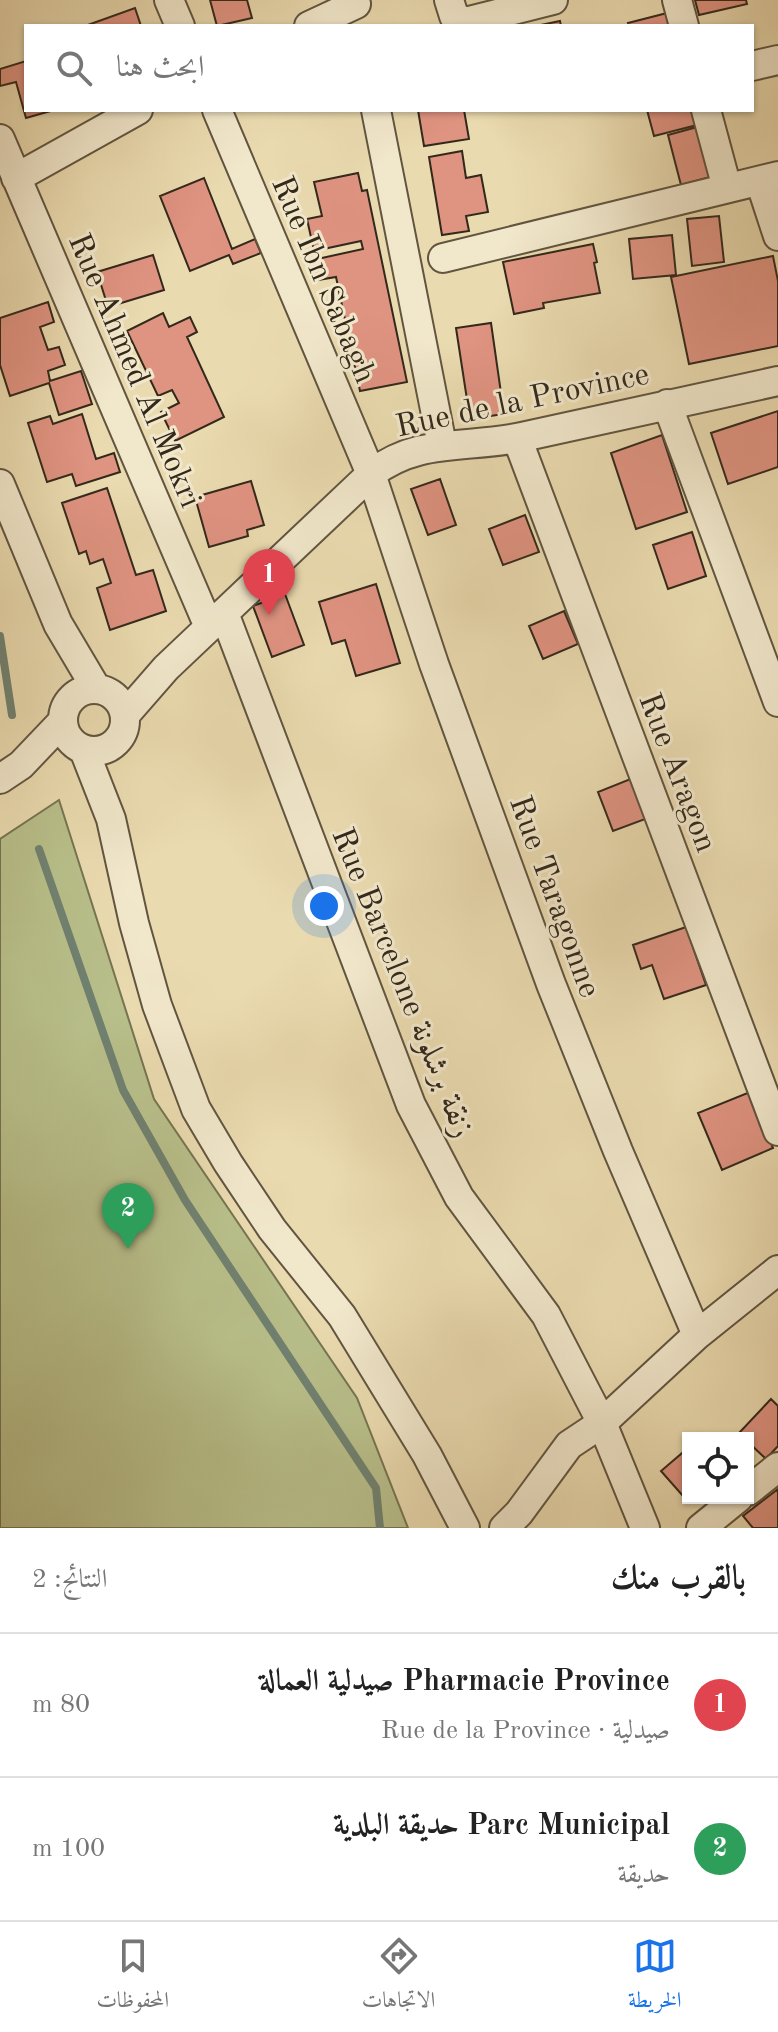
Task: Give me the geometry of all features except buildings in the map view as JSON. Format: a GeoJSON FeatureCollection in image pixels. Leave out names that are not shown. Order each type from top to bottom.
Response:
{"type":"FeatureCollection","features":[{"type":"Feature","properties":{"kind":"street"},"geometry":{"type":"LineString","coordinates":[[169,0],[179,24]]}},
{"type":"Feature","properties":{"kind":"street"},"geometry":{"type":"LineString","coordinates":[[449,0],[452,12],[465,22],[553,0]]}},
{"type":"Feature","properties":{"kind":"street"},"geometry":{"type":"LineString","coordinates":[[677,0],[683,24]]}},
{"type":"Feature","properties":{"kind":"street"},"geometry":{"type":"LineString","coordinates":[[315,24],[357,10]]}},
{"type":"Feature","properties":{"kind":"street"},"geometry":{"type":"LineString","coordinates":[[754,66],[778,60]]}},
{"type":"Feature","properties":{"kind":"street"},"geometry":{"type":"LineString","coordinates":[[16,178],[134,112]]}},
{"type":"Feature","properties":{"kind":"street","name":"Rue Ibn Sabagh"},"geometry":{"type":"LineString","coordinates":[[218,112],[371,474]]}},
{"type":"Feature","properties":{"kind":"street"},"geometry":{"type":"LineString","coordinates":[[376,112],[442,445]]}},
{"type":"Feature","properties":{"kind":"street"},"geometry":{"type":"LineString","coordinates":[[707,112],[727,188]]}},
{"type":"Feature","properties":{"kind":"street","name":"Rue Ahmed Al Mokri"},"geometry":{"type":"LineString","coordinates":[[0,139],[217,620]]}},
{"type":"Feature","properties":{"kind":"street"},"geometry":{"type":"LineString","coordinates":[[443,258],[769,179],[778,236]]}},
{"type":"Feature","properties":{"kind":"street","name":"Rue de la Province"},"geometry":{"type":"LineString","coordinates":[[166,668],[102,690],[78,692],[80,733],[122,733],[125,715],[166,668],[371,474],[402,454],[442,445],[517,438],[778,381]]}},
{"type":"Feature","properties":{"kind":"street"},"geometry":{"type":"LineString","coordinates":[[667,404],[778,702]]}},
{"type":"Feature","properties":{"kind":"street","name":"Rue Aragon"},"geometry":{"type":"LineString","coordinates":[[517,438],[778,1131]]}},
{"type":"Feature","properties":{"kind":"street","name":"Rue Taragonne"},"geometry":{"type":"LineString","coordinates":[[371,474],[434,664],[551,984],[697,1335]]}},
{"type":"Feature","properties":{"kind":"street"},"geometry":{"type":"LineString","coordinates":[[0,484],[58,624],[80,733],[111,819],[146,968],[173,1052],[196,1109],[272,1229],[342,1316],[432,1463],[465,1528]]}},
{"type":"Feature","properties":{"kind":"street","name":"Rue Barcelone زنقة برشلونة"},"geometry":{"type":"LineString","coordinates":[[217,620],[411,1105],[459,1197],[546,1315],[602,1423],[645,1528]]}},
{"type":"Feature","properties":{"kind":"street"},"geometry":{"type":"LineString","coordinates":[[58,624],[102,690],[121,704],[125,715]]}},
{"type":"Feature","properties":{"kind":"street"},"geometry":{"type":"LineString","coordinates":[[11,772],[80,733]]}},
{"type":"Feature","properties":{"kind":"street"},"geometry":{"type":"LineString","coordinates":[[504,1528],[519,1513],[569,1445],[602,1423],[697,1335],[778,1270]]}},
{"type":"Feature","properties":{"kind":"street"},"geometry":{"type":"LineString","coordinates":[[754,1486],[778,1467]]}},
{"type":"Feature","properties":{"kind":"street"},"geometry":{"type":"LineString","coordinates":[[701,1528],[731,1504]]}},
{"type":"Feature","properties":{"kind":"green space"},"geometry":{"type":"Polygon","coordinates":[[[59,800],[154,1099],[357,1398],[408,1528],[0,1528],[0,839],[59,800]]]}},
{"type":"Feature","properties":{"kind":"waterway"},"geometry":{"type":"LineString","coordinates":[[0,636],[12,715]]}},
{"type":"Feature","properties":{"kind":"waterway"},"geometry":{"type":"LineString","coordinates":[[39,849],[123,1090],[185,1200],[376,1488],[380,1528]]}},
{"type":"Feature","properties":{"kind":"place","name":"Pharmacie Province صيدلية العمالة"},"geometry":{"type":"Point","coordinates":[269,615]}},
{"type":"Feature","properties":{"kind":"place","name":"Parc Municipal حديقة البلدية"},"geometry":{"type":"Point","coordinates":[128,1249]}}]}
